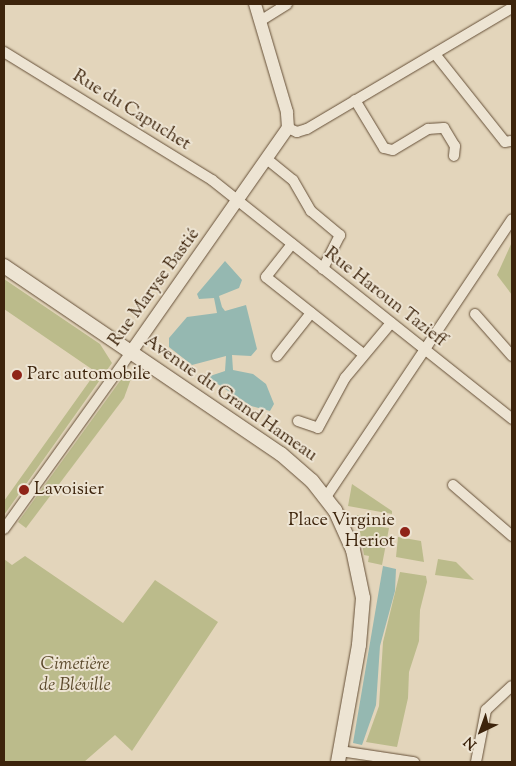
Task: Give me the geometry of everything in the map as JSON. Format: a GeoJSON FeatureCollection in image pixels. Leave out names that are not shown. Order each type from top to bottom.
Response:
{"type":"FeatureCollection","features":[{"type":"Feature","properties":{"kind":"main road","name":"Avenue du Grand Hameau"},"geometry":{"type":"LineString","coordinates":[[4,266],[287,458],[326,497],[354,550],[363,598],[360,645],[339,757]]}},
{"type":"Feature","properties":{"kind":"street"},"geometry":{"type":"LineString","coordinates":[[255,4],[288,128],[298,132],[307,129],[512,8]]}},
{"type":"Feature","properties":{"kind":"street"},"geometry":{"type":"LineString","coordinates":[[260,20],[288,4]]}},
{"type":"Feature","properties":{"kind":"street","name":"Rue du Capuchet"},"geometry":{"type":"LineString","coordinates":[[4,52],[212,180],[238,202]]}},
{"type":"Feature","properties":{"kind":"street"},"geometry":{"type":"LineString","coordinates":[[435,54],[505,142],[510,141]]}},
{"type":"Feature","properties":{"kind":"street"},"geometry":{"type":"LineString","coordinates":[[355,100],[384,148],[393,150],[428,129],[444,128],[455,146],[454,156]]}},
{"type":"Feature","properties":{"kind":"street","name":"Rue Maryse Bastié"},"geometry":{"type":"LineString","coordinates":[[4,530],[268,160],[288,128]]}},
{"type":"Feature","properties":{"kind":"street"},"geometry":{"type":"LineString","coordinates":[[268,160],[293,180],[311,211],[340,235],[323,269]]}},
{"type":"Feature","properties":{"kind":"street","name":"Rue Haroun Tazieff"},"geometry":{"type":"LineString","coordinates":[[238,202],[512,420]]}},
{"type":"Feature","properties":{"kind":"street"},"geometry":{"type":"LineString","coordinates":[[326,497],[512,219]]}},
{"type":"Feature","properties":{"kind":"street"},"geometry":{"type":"LineString","coordinates":[[292,244],[266,277],[364,354]]}},
{"type":"Feature","properties":{"kind":"street"},"geometry":{"type":"LineString","coordinates":[[277,356],[311,313]]}},
{"type":"Feature","properties":{"kind":"street"},"geometry":{"type":"LineString","coordinates":[[475,314],[512,356]]}},
{"type":"Feature","properties":{"kind":"street"},"geometry":{"type":"LineString","coordinates":[[298,421],[318,428],[330,402],[364,354],[391,323]]}},
{"type":"Feature","properties":{"kind":"street"},"geometry":{"type":"LineString","coordinates":[[453,485],[512,536]]}},
{"type":"Feature","properties":{"kind":"street"},"geometry":{"type":"LineString","coordinates":[[476,762],[486,710],[512,686]]}},
{"type":"Feature","properties":{"kind":"street"},"geometry":{"type":"LineString","coordinates":[[339,757],[414,762]]}},
{"type":"Feature","properties":{"kind":"green space"},"geometry":{"type":"Polygon","coordinates":[[[512,242],[512,295],[497,275],[512,242]]]}},
{"type":"Feature","properties":{"kind":"green space"},"geometry":{"type":"Polygon","coordinates":[[[4,279],[100,344],[112,363],[4,515],[4,501],[96,372],[4,309],[4,279]]]}},
{"type":"Feature","properties":{"kind":"green space"},"geometry":{"type":"Polygon","coordinates":[[[125,374],[132,376],[124,398],[26,528],[18,522],[125,374]]]}},
{"type":"Feature","properties":{"kind":"green space"},"geometry":{"type":"Polygon","coordinates":[[[352,484],[392,511],[392,514],[348,506],[352,484]]]}},
{"type":"Feature","properties":{"kind":"green space"},"geometry":{"type":"Polygon","coordinates":[[[357,515],[375,519],[374,526],[389,528],[382,565],[368,562],[369,556],[364,555],[357,515]]]}},
{"type":"Feature","properties":{"kind":"green space"},"geometry":{"type":"Polygon","coordinates":[[[398,537],[421,541],[424,562],[396,557],[398,537]]]}},
{"type":"Feature","properties":{"kind":"green space","name":"Cimetière de Bléville"},"geometry":{"type":"Polygon","coordinates":[[[25,556],[123,623],[155,580],[218,622],[132,751],[115,735],[84,762],[4,762],[4,559],[12,565],[25,556]]]}},
{"type":"Feature","properties":{"kind":"green space"},"geometry":{"type":"Polygon","coordinates":[[[438,559],[456,562],[474,580],[435,575],[438,559]]]}},
{"type":"Feature","properties":{"kind":"green space"},"geometry":{"type":"Polygon","coordinates":[[[400,572],[426,576],[427,582],[420,610],[419,641],[409,672],[408,698],[397,747],[366,742],[379,706],[383,642],[400,572]]]}},
{"type":"Feature","properties":{"kind":"water"},"geometry":{"type":"Polygon","coordinates":[[[225,261],[242,280],[239,288],[219,296],[222,307],[225,311],[246,305],[257,349],[251,356],[232,355],[233,370],[253,374],[266,384],[274,404],[270,411],[251,406],[207,377],[225,371],[226,356],[192,365],[169,347],[169,338],[187,317],[217,313],[214,298],[199,299],[197,294],[225,261]]]}},
{"type":"Feature","properties":{"kind":"water"},"geometry":{"type":"Polygon","coordinates":[[[383,566],[396,569],[395,591],[380,646],[376,705],[362,745],[353,743],[383,566]]]}},
{"type":"Feature","properties":{"kind":"place","name":"Parc automobile"},"geometry":{"type":"Point","coordinates":[17,375]}},
{"type":"Feature","properties":{"kind":"place","name":"Lavoisier"},"geometry":{"type":"Point","coordinates":[24,490]}},
{"type":"Feature","properties":{"kind":"place","name":"Place Virginie Heriot"},"geometry":{"type":"Point","coordinates":[405,532]}}]}
